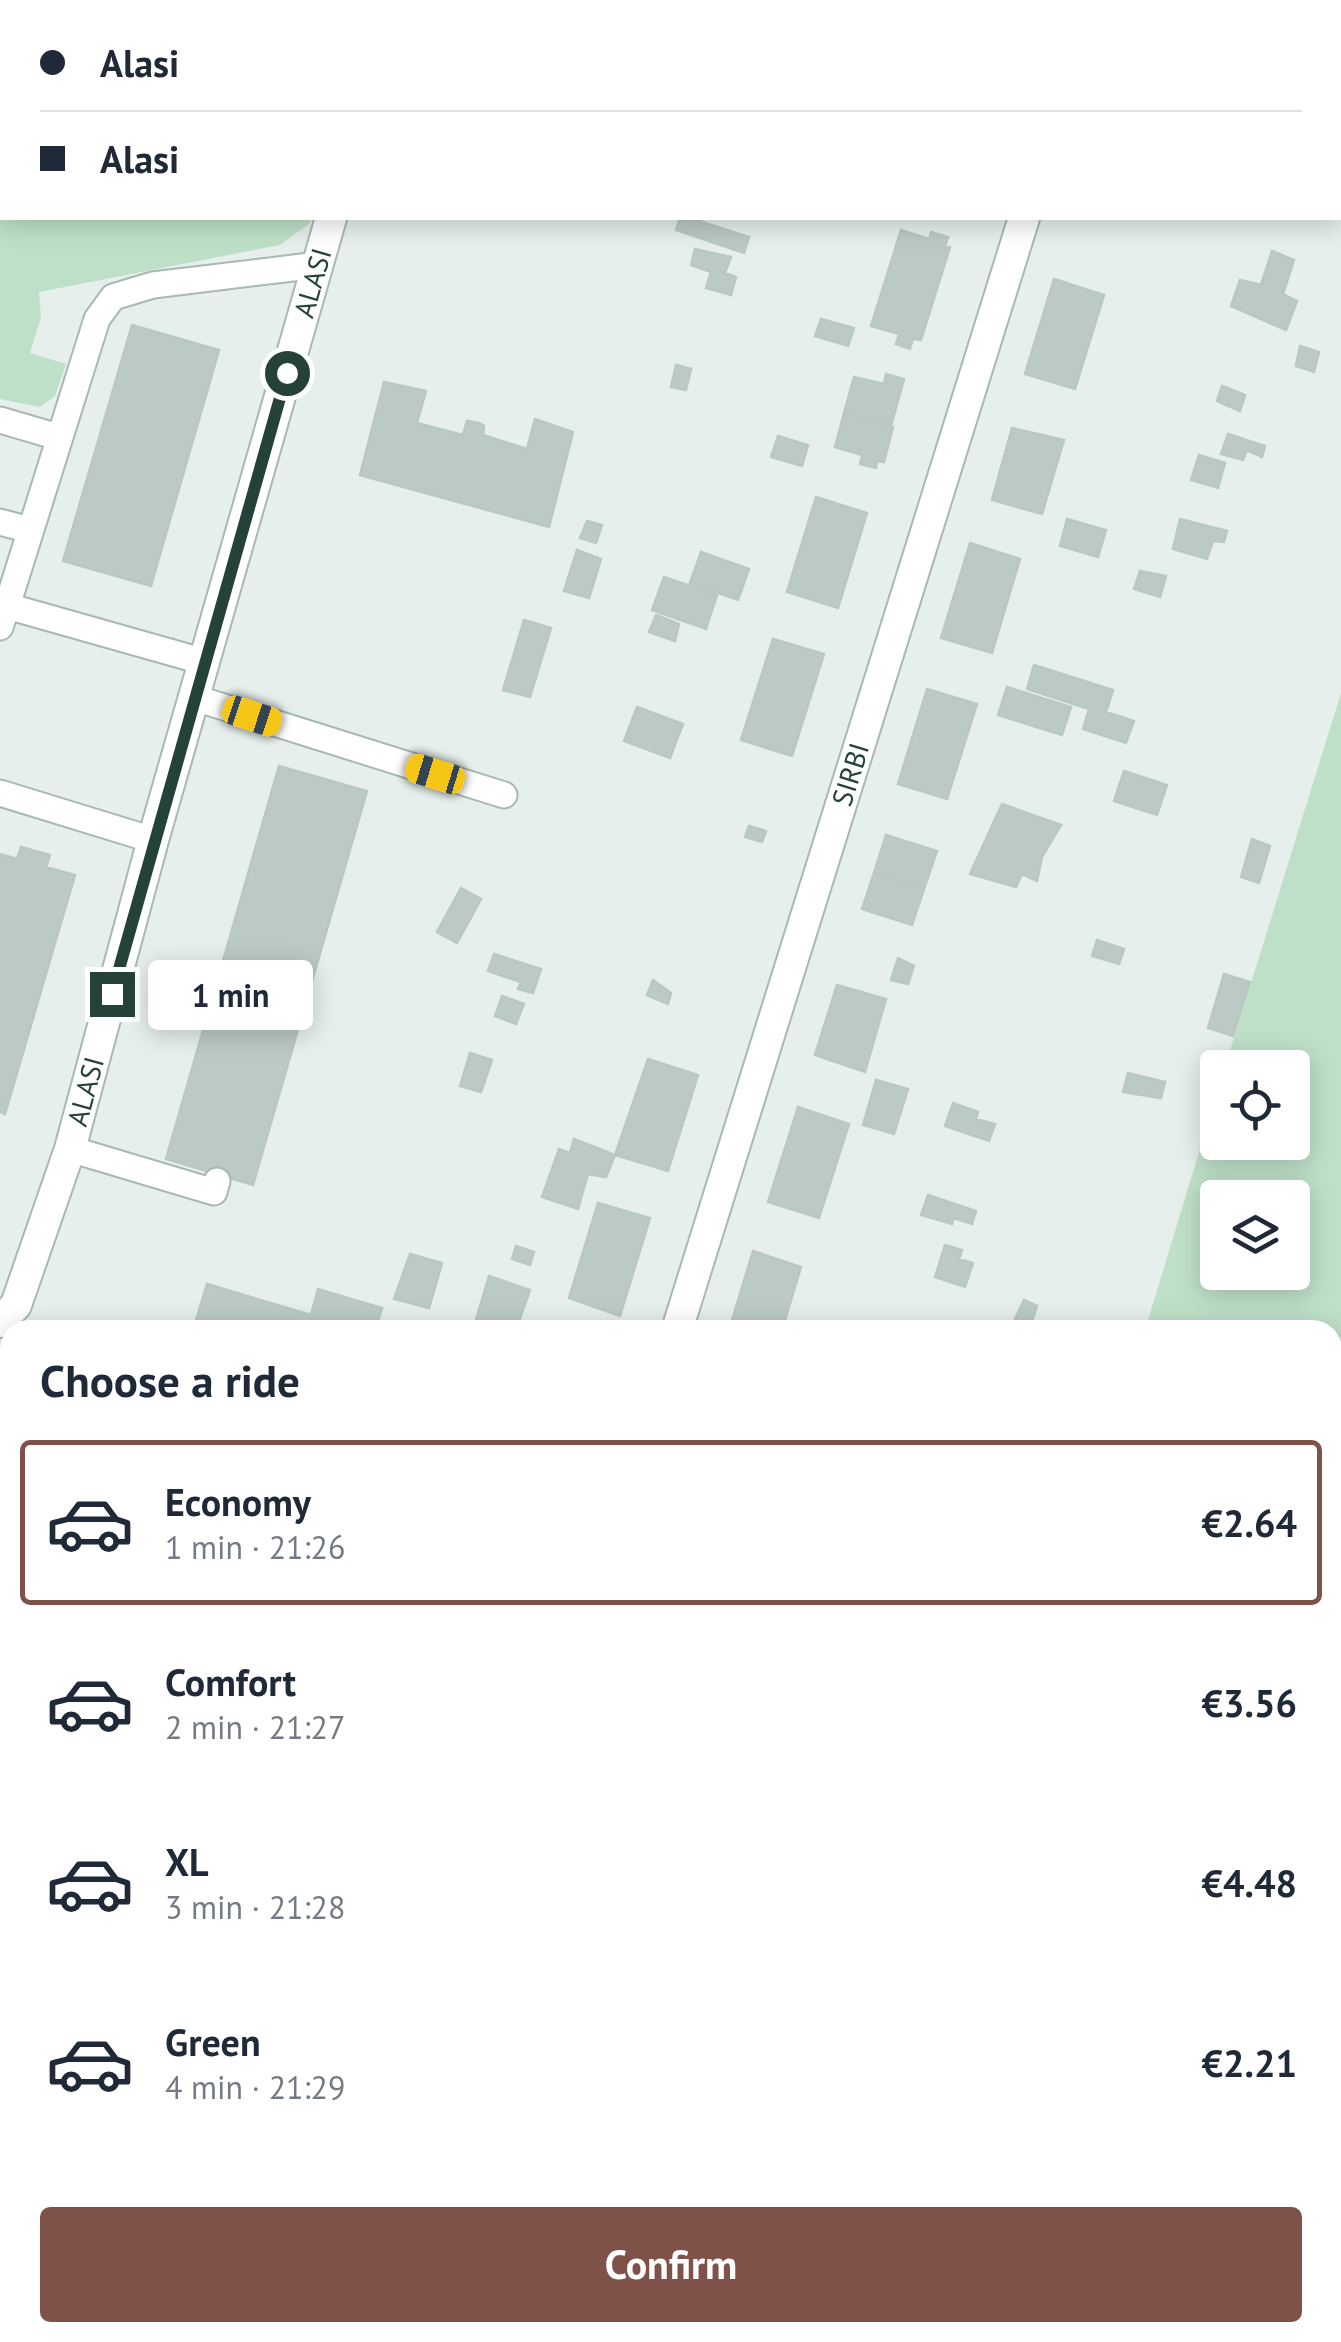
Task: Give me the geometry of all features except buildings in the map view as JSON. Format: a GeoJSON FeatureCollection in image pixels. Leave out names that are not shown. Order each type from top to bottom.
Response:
{"type":"FeatureCollection","features":[{"type":"Feature","properties":{"kind":"street","name":"ALASI"},"geometry":{"type":"LineString","coordinates":[[2,1320],[16,1305],[70,1148],[153,840],[330,220]]}},
{"type":"Feature","properties":{"kind":"street","name":"SIRBI"},"geometry":{"type":"LineString","coordinates":[[681,1320],[1023,220]]}},
{"type":"Feature","properties":{"kind":"lane"},"geometry":{"type":"LineString","coordinates":[[205,662],[3,616],[96,320],[113,297],[153,286],[318,265]]}},
{"type":"Feature","properties":{"kind":"lane"},"geometry":{"type":"LineString","coordinates":[[0,420],[58,437]]}},
{"type":"Feature","properties":{"kind":"lane"},"geometry":{"type":"LineString","coordinates":[[0,522],[30,530]]}},
{"type":"Feature","properties":{"kind":"lane"},"geometry":{"type":"LineString","coordinates":[[195,698],[504,795]]}},
{"type":"Feature","properties":{"kind":"lane"},"geometry":{"type":"LineString","coordinates":[[0,794],[153,840]]}},
{"type":"Feature","properties":{"kind":"lane"},"geometry":{"type":"LineString","coordinates":[[70,1148],[214,1192],[217,1180]]}},
{"type":"Feature","properties":{"kind":"green space"},"geometry":{"type":"Polygon","coordinates":[[[0,220],[310,220],[280,245],[39,292],[41,317],[30,353],[66,364],[55,396],[40,407],[0,399],[0,220]]]}},
{"type":"Feature","properties":{"kind":"green space"},"geometry":{"type":"Polygon","coordinates":[[[1341,693],[1341,1320],[1148,1320],[1200,1149],[1200,1160],[1310,1160],[1310,1050],[1230,1050],[1341,693]]]}},
{"type":"Feature","properties":{"kind":"route"},"geometry":{"type":"LineString","coordinates":[[112,994],[287,373]]}}]}
